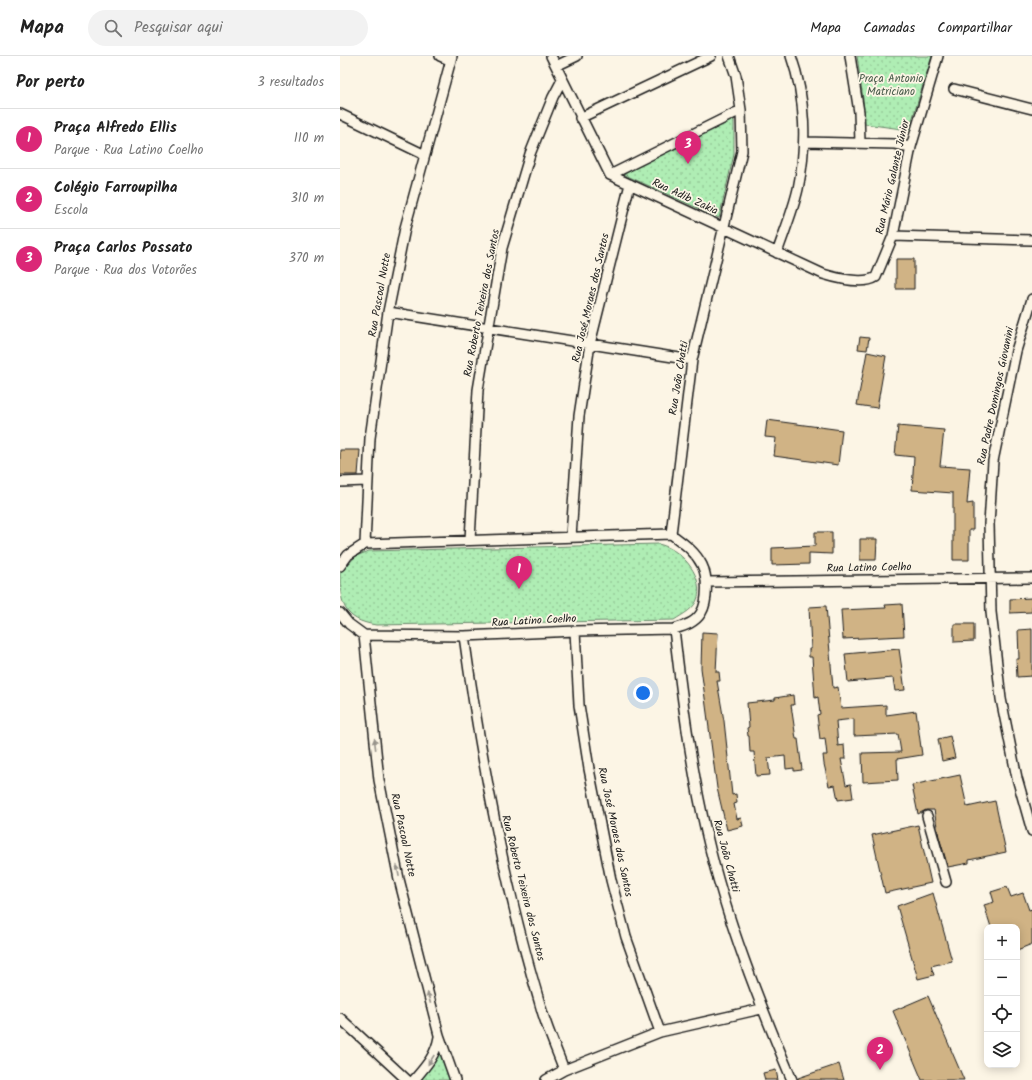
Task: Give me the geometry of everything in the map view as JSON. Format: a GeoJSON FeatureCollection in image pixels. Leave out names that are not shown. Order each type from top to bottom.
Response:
{"type":"FeatureCollection","features":[{"type":"Feature","properties":{"kind":"street"},"geometry":{"type":"LineString","coordinates":[[440,56],[451,58]]}},
{"type":"Feature","properties":{"kind":"street"},"geometry":{"type":"LineString","coordinates":[[551,56],[580,118],[610,175],[741,110]]}},
{"type":"Feature","properties":{"kind":"street"},"geometry":{"type":"LineString","coordinates":[[556,66],[576,56]]}},
{"type":"Feature","properties":{"kind":"street"},"geometry":{"type":"LineString","coordinates":[[580,118],[711,56]]}},
{"type":"Feature","properties":{"kind":"street","name":"Rua João Chatti"},"geometry":{"type":"LineString","coordinates":[[671,534],[692,360],[742,151],[741,110],[736,76],[729,56]]}},
{"type":"Feature","properties":{"kind":"street"},"geometry":{"type":"LineString","coordinates":[[777,253],[798,189],[804,142],[802,108],[795,67],[791,56]]}},
{"type":"Feature","properties":{"kind":"street"},"geometry":{"type":"LineString","coordinates":[[850,56],[859,112],[860,143]]}},
{"type":"Feature","properties":{"kind":"street","name":"Rua Mário Galante Júnior"},"geometry":{"type":"LineString","coordinates":[[874,279],[893,236],[911,147],[938,56]]}},
{"type":"Feature","properties":{"kind":"street","name":"Rua Pascoal Notte"},"geometry":{"type":"LineString","coordinates":[[365,544],[370,438],[388,312],[404,228],[423,154],[451,58]]}},
{"type":"Feature","properties":{"kind":"street","name":"Rua Roberto Teixeira dos Santos"},"geometry":{"type":"LineString","coordinates":[[470,540],[478,390],[502,248],[530,154],[553,97],[562,80]]}},
{"type":"Feature","properties":{"kind":"street"},"geometry":{"type":"LineString","coordinates":[[954,89],[1032,110]]}},
{"type":"Feature","properties":{"kind":"street"},"geometry":{"type":"LineString","coordinates":[[340,114],[423,154]]}},
{"type":"Feature","properties":{"kind":"street"},"geometry":{"type":"LineString","coordinates":[[804,142],[895,144],[911,147]]}},
{"type":"Feature","properties":{"kind":"street","name":"Rua Adib Zakia"},"geometry":{"type":"LineString","coordinates":[[610,175],[823,274],[844,280],[874,279]]}},
{"type":"Feature","properties":{"kind":"street","name":"Rua José Moraes dos Santos"},"geometry":{"type":"LineString","coordinates":[[571,537],[579,416],[590,344],[630,184]]}},
{"type":"Feature","properties":{"kind":"street"},"geometry":{"type":"LineString","coordinates":[[893,236],[1032,240]]}},
{"type":"Feature","properties":{"kind":"street","name":"Rua Padre Domingos Giovanini"},"geometry":{"type":"LineString","coordinates":[[1032,299],[1016,351],[993,461],[989,524],[991,612],[1001,699],[1018,778],[1032,831]]}},
{"type":"Feature","properties":{"kind":"street"},"geometry":{"type":"LineString","coordinates":[[388,312],[692,360]]}},
{"type":"Feature","properties":{"kind":"street"},"geometry":{"type":"LineString","coordinates":[[340,482],[367,482]]}},
{"type":"Feature","properties":{"kind":"street"},"geometry":{"type":"LineString","coordinates":[[340,566],[348,555],[365,544],[671,534]]}},
{"type":"Feature","properties":{"kind":"street","name":"Rua Latino Coelho"},"geometry":{"type":"LineString","coordinates":[[364,635],[464,636],[575,631],[674,629],[689,624],[701,614],[707,582],[702,565],[689,547],[671,534]]}},
{"type":"Feature","properties":{"kind":"street","name":"Rua Latino Coelho"},"geometry":{"type":"LineString","coordinates":[[707,582],[1032,578]]}},
{"type":"Feature","properties":{"kind":"street"},"geometry":{"type":"LineString","coordinates":[[340,612],[350,624],[364,635]]}},
{"type":"Feature","properties":{"kind":"street","name":"Rua João Chatti"},"geometry":{"type":"LineString","coordinates":[[674,629],[686,732],[707,837],[735,933],[761,1009],[792,1080]]}},
{"type":"Feature","properties":{"kind":"street","name":"Rua José Moraes dos Santos"},"geometry":{"type":"LineString","coordinates":[[575,631],[580,712],[589,769],[611,880],[626,937],[660,1032]]}},
{"type":"Feature","properties":{"kind":"street","name":"Rua Pascoal Notte"},"geometry":{"type":"LineString","coordinates":[[364,635],[379,780],[399,878],[440,1035],[455,1080]]}},
{"type":"Feature","properties":{"kind":"street","name":"Rua Roberto Teixeira dos Santos"},"geometry":{"type":"LineString","coordinates":[[464,636],[494,821],[507,881],[540,1005],[564,1070]]}},
{"type":"Feature","properties":{"kind":"street"},"geometry":{"type":"LineString","coordinates":[[927,816],[946,882]]}},
{"type":"Feature","properties":{"kind":"street"},"geometry":{"type":"LineString","coordinates":[[546,1080],[564,1070],[660,1032],[761,1009]]}},
{"type":"Feature","properties":{"kind":"street"},"geometry":{"type":"LineString","coordinates":[[340,1018],[407,1080]]}},
{"type":"Feature","properties":{"kind":"street"},"geometry":{"type":"LineString","coordinates":[[414,1080],[432,1060],[440,1035]]}},
{"type":"Feature","properties":{"kind":"green space","name":"Praça Antonio Matriciano"},"geometry":{"type":"Polygon","coordinates":[[[857,56],[932,56],[909,130],[865,124],[857,56]]]}},
{"type":"Feature","properties":{"kind":"green space"},"geometry":{"type":"Polygon","coordinates":[[[734,119],[734,154],[719,218],[623,174],[734,119]]]}},
{"type":"Feature","properties":{"kind":"green space"},"geometry":{"type":"Polygon","coordinates":[[[658,544],[666,546],[674,551],[688,563],[697,579],[699,588],[698,597],[694,605],[674,620],[376,625],[365,623],[356,619],[350,614],[343,601],[341,593],[340,573],[356,556],[369,551],[658,544]]]}},
{"type":"Feature","properties":{"kind":"green space"},"geometry":{"type":"Polygon","coordinates":[[[440,1038],[454,1080],[415,1080],[440,1038]]]}},
{"type":"Feature","properties":{"kind":"building"},"geometry":{"type":"Polygon","coordinates":[[[896,259],[914,259],[914,289],[896,289],[896,259]]]}},
{"type":"Feature","properties":{"kind":"building"},"geometry":{"type":"Polygon","coordinates":[[[860,337],[869,338],[867,350],[858,349],[860,337]]]}},
{"type":"Feature","properties":{"kind":"building"},"geometry":{"type":"Polygon","coordinates":[[[867,352],[886,356],[877,408],[857,405],[867,352]]]}},
{"type":"Feature","properties":{"kind":"building"},"geometry":{"type":"Polygon","coordinates":[[[767,420],[842,430],[838,465],[774,456],[776,438],[765,437],[767,420]]]}},
{"type":"Feature","properties":{"kind":"building"},"geometry":{"type":"Polygon","coordinates":[[[898,426],[944,430],[940,466],[970,468],[967,504],[973,503],[973,530],[969,530],[969,560],[953,560],[953,493],[912,490],[914,457],[895,455],[898,426]]]}},
{"type":"Feature","properties":{"kind":"building"},"geometry":{"type":"Polygon","coordinates":[[[340,450],[360,450],[358,475],[340,475],[340,450]]]}},
{"type":"Feature","properties":{"kind":"building"},"geometry":{"type":"Polygon","coordinates":[[[815,532],[832,532],[832,554],[809,553],[809,564],[772,565],[772,548],[815,546],[815,532]]]}},
{"type":"Feature","properties":{"kind":"building"},"geometry":{"type":"Polygon","coordinates":[[[860,539],[877,539],[876,560],[860,560],[860,539]]]}},
{"type":"Feature","properties":{"kind":"building"},"geometry":{"type":"Polygon","coordinates":[[[1032,598],[1032,612],[1010,613],[1010,599],[1032,598]]]}},
{"type":"Feature","properties":{"kind":"building"},"geometry":{"type":"Polygon","coordinates":[[[902,604],[904,636],[843,639],[841,610],[886,608],[885,605],[902,604]]]}},
{"type":"Feature","properties":{"kind":"building"},"geometry":{"type":"Polygon","coordinates":[[[826,606],[833,688],[838,687],[841,708],[886,705],[886,715],[916,711],[922,755],[897,759],[898,780],[863,782],[862,753],[901,752],[898,734],[854,736],[854,719],[836,721],[838,746],[844,745],[845,759],[841,759],[846,785],[851,784],[853,798],[838,800],[835,785],[829,786],[824,764],[823,755],[827,755],[825,738],[820,739],[817,715],[820,714],[818,697],[815,698],[812,657],[809,657],[809,649],[811,649],[809,607],[826,606]]]}},
{"type":"Feature","properties":{"kind":"building"},"geometry":{"type":"Polygon","coordinates":[[[954,624],[974,624],[974,641],[954,642],[954,624]]]}},
{"type":"Feature","properties":{"kind":"building"},"geometry":{"type":"Polygon","coordinates":[[[1032,629],[1032,676],[1017,677],[1016,659],[1019,659],[1018,630],[1032,629]]]}},
{"type":"Feature","properties":{"kind":"building"},"geometry":{"type":"Polygon","coordinates":[[[702,632],[718,633],[716,672],[719,672],[720,681],[717,681],[724,721],[732,795],[736,794],[737,803],[734,804],[737,819],[741,818],[743,826],[727,830],[717,788],[701,668],[702,632]]]}},
{"type":"Feature","properties":{"kind":"building"},"geometry":{"type":"Polygon","coordinates":[[[899,649],[905,690],[895,691],[893,678],[848,682],[845,654],[899,649]]]}},
{"type":"Feature","properties":{"kind":"building"},"geometry":{"type":"Polygon","coordinates":[[[793,695],[794,705],[791,705],[796,739],[798,739],[802,770],[794,771],[794,768],[786,769],[785,756],[768,758],[770,775],[756,776],[754,752],[750,752],[747,728],[749,727],[747,703],[775,700],[775,698],[793,695]]]}},
{"type":"Feature","properties":{"kind":"building"},"geometry":{"type":"Polygon","coordinates":[[[950,736],[955,758],[942,761],[938,739],[950,736]]]}},
{"type":"Feature","properties":{"kind":"building"},"geometry":{"type":"Polygon","coordinates":[[[960,775],[967,807],[995,801],[1006,852],[969,860],[969,863],[948,867],[939,837],[934,810],[926,810],[918,814],[912,785],[960,775]]]}},
{"type":"Feature","properties":{"kind":"building"},"geometry":{"type":"Polygon","coordinates":[[[918,825],[931,883],[885,893],[872,835],[918,825]]]}},
{"type":"Feature","properties":{"kind":"building"},"geometry":{"type":"Polygon","coordinates":[[[1007,887],[1011,897],[1023,893],[1029,910],[1032,909],[1032,944],[1020,949],[1020,924],[990,924],[984,905],[994,902],[991,892],[1007,887]]]}},
{"type":"Feature","properties":{"kind":"building"},"geometry":{"type":"Polygon","coordinates":[[[933,893],[952,961],[931,966],[934,975],[918,979],[897,906],[933,893]]]}},
{"type":"Feature","properties":{"kind":"building"},"geometry":{"type":"Polygon","coordinates":[[[928,996],[964,1080],[922,1080],[893,1011],[928,996]]]}},
{"type":"Feature","properties":{"kind":"building"},"geometry":{"type":"Polygon","coordinates":[[[839,1064],[844,1080],[798,1080],[798,1078],[839,1064]]]}},
{"type":"Feature","properties":{"kind":"building"},"geometry":{"type":"Polygon","coordinates":[[[776,1070],[778,1080],[765,1080],[763,1073],[776,1070]]]}},
{"type":"Feature","properties":{"kind":"place","name":"Praça Carlos Possato"},"geometry":{"type":"Point","coordinates":[688,164]}},
{"type":"Feature","properties":{"kind":"place","name":"Praça Alfredo Ellis"},"geometry":{"type":"Point","coordinates":[519,589]}},
{"type":"Feature","properties":{"kind":"place","name":"Colégio Farroupilha"},"geometry":{"type":"Point","coordinates":[880,1070]}}]}
